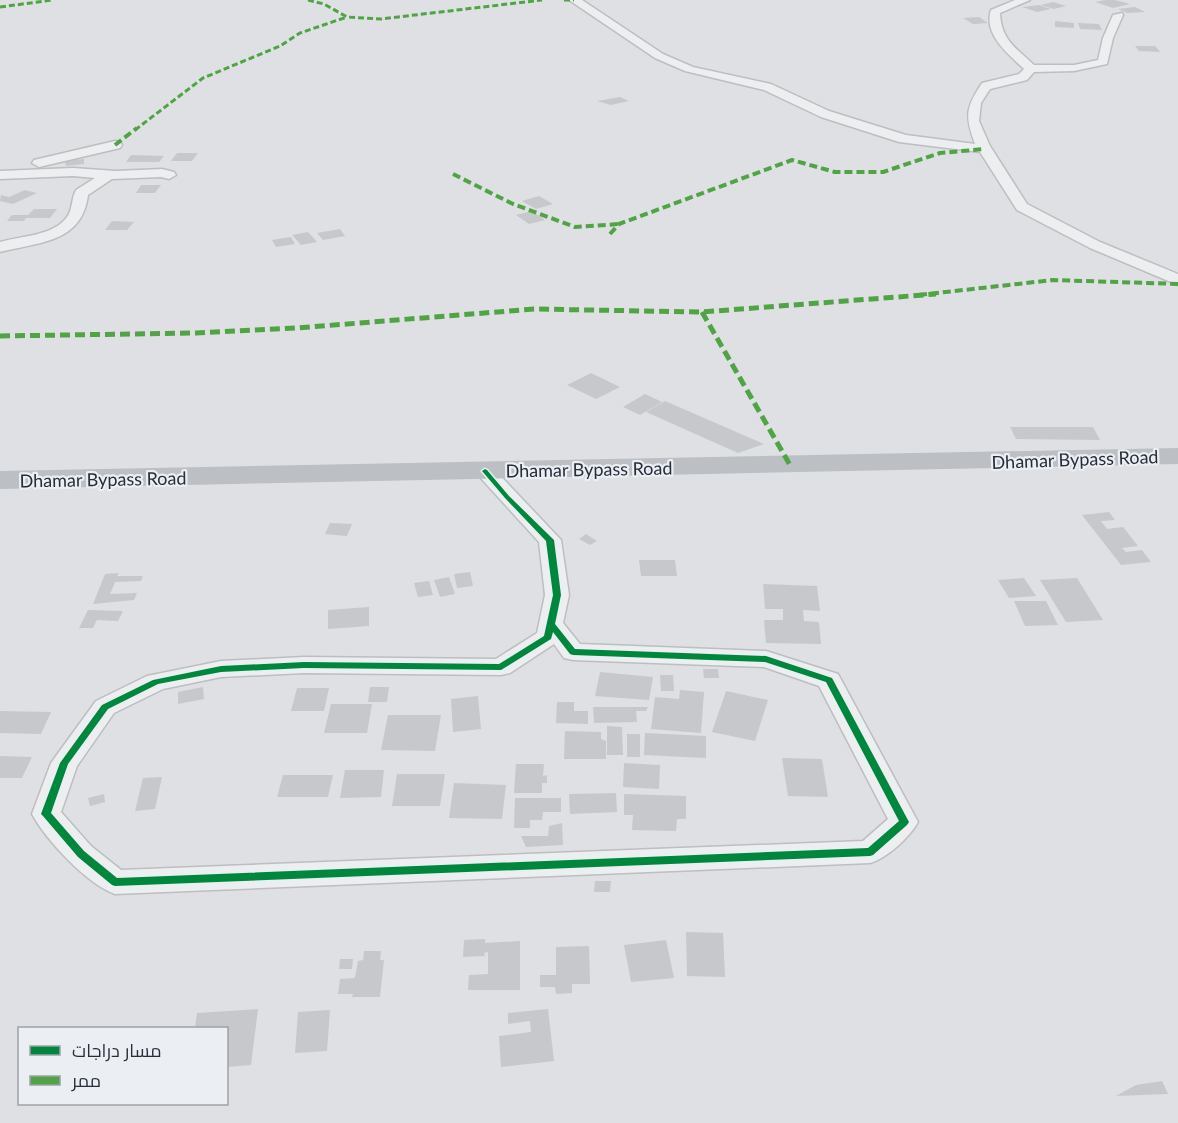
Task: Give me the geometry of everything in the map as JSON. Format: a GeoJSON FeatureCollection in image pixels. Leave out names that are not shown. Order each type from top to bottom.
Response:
{"type":"FeatureCollection","features":[{"type":"Feature","properties":{"kind":"main road","name":"Dhamar Bypass Road"},"geometry":{"type":"LineString","coordinates":[[0,480],[1178,456]]}},
{"type":"Feature","properties":{"kind":"street"},"geometry":{"type":"LineString","coordinates":[[577,0],[574,0],[659,56],[689,69],[732,81],[767,87],[825,114],[904,139],[985,149]]}},
{"type":"Feature","properties":{"kind":"street"},"geometry":{"type":"LineString","coordinates":[[1025,0],[995,12],[995,28],[1005,44],[1030,69],[1074,68],[1103,62],[1108,38],[1118,15]]}},
{"type":"Feature","properties":{"kind":"street"},"geometry":{"type":"LineString","coordinates":[[1030,69],[1023,77],[986,86],[975,103],[973,120],[985,149],[1022,207],[1095,245],[1178,280]]}},
{"type":"Feature","properties":{"kind":"street"},"geometry":{"type":"LineString","coordinates":[[0,173],[115,145]]}},
{"type":"Feature","properties":{"kind":"street"},"geometry":{"type":"LineString","coordinates":[[0,173],[73,172],[109,175],[162,173],[169,175]]}},
{"type":"Feature","properties":{"kind":"street"},"geometry":{"type":"LineString","coordinates":[[0,248],[61,231],[76,220],[81,209],[81,194],[109,175]]}},
{"type":"Feature","properties":{"kind":"street"},"geometry":{"type":"LineString","coordinates":[[485,471],[507,497],[550,540],[557,595],[548,637],[501,668],[303,665],[221,669],[156,682],[105,706],[64,763],[46,814],[81,854],[115,882],[870,852],[904,822],[829,680],[766,659],[573,652],[551,624]]}},
{"type":"Feature","properties":{"kind":"building"},"geometry":{"type":"Polygon","coordinates":[[[1106,0],[1130,4],[1113,8],[1095,2],[1106,0]]]}},
{"type":"Feature","properties":{"kind":"building"},"geometry":{"type":"Polygon","coordinates":[[[1053,2],[1066,6],[1054,9],[1041,5],[1053,2]]]}},
{"type":"Feature","properties":{"kind":"building"},"geometry":{"type":"Polygon","coordinates":[[[1039,5],[1051,9],[1037,12],[1022,7],[1039,5]]]}},
{"type":"Feature","properties":{"kind":"building"},"geometry":{"type":"Polygon","coordinates":[[[1135,7],[1145,12],[1127,13],[1118,9],[1135,7]]]}},
{"type":"Feature","properties":{"kind":"building"},"geometry":{"type":"Polygon","coordinates":[[[979,17],[988,23],[973,24],[963,18],[979,17]]]}},
{"type":"Feature","properties":{"kind":"building"},"geometry":{"type":"Polygon","coordinates":[[[1055,21],[1074,23],[1074,28],[1055,27],[1055,21]]]}},
{"type":"Feature","properties":{"kind":"building"},"geometry":{"type":"Polygon","coordinates":[[[1078,23],[1099,24],[1102,30],[1080,29],[1078,23]]]}},
{"type":"Feature","properties":{"kind":"building"},"geometry":{"type":"Polygon","coordinates":[[[1135,46],[1155,46],[1160,52],[1139,51],[1135,46]]]}},
{"type":"Feature","properties":{"kind":"building"},"geometry":{"type":"Polygon","coordinates":[[[620,97],[629,101],[611,105],[597,101],[620,97]]]}},
{"type":"Feature","properties":{"kind":"building"},"geometry":{"type":"Polygon","coordinates":[[[177,153],[198,153],[192,161],[171,161],[177,153]]]}},
{"type":"Feature","properties":{"kind":"building"},"geometry":{"type":"Polygon","coordinates":[[[131,155],[164,156],[159,162],[126,162],[131,155]]]}},
{"type":"Feature","properties":{"kind":"building"},"geometry":{"type":"Polygon","coordinates":[[[84,159],[84,164],[66,166],[65,161],[84,159]]]}},
{"type":"Feature","properties":{"kind":"building"},"geometry":{"type":"Polygon","coordinates":[[[141,185],[161,185],[155,193],[136,193],[141,185]]]}},
{"type":"Feature","properties":{"kind":"building"},"geometry":{"type":"Polygon","coordinates":[[[25,190],[37,193],[13,204],[0,201],[1,195],[9,197],[25,190]]]}},
{"type":"Feature","properties":{"kind":"building"},"geometry":{"type":"Polygon","coordinates":[[[539,196],[553,204],[536,209],[522,201],[539,196]]]}},
{"type":"Feature","properties":{"kind":"building"},"geometry":{"type":"Polygon","coordinates":[[[34,209],[57,209],[50,218],[7,221],[12,215],[28,215],[34,209]]]}},
{"type":"Feature","properties":{"kind":"building"},"geometry":{"type":"Polygon","coordinates":[[[532,211],[545,220],[529,224],[516,215],[532,211]]]}},
{"type":"Feature","properties":{"kind":"building"},"geometry":{"type":"Polygon","coordinates":[[[112,221],[134,222],[127,230],[105,230],[112,221]]]}},
{"type":"Feature","properties":{"kind":"building"},"geometry":{"type":"Polygon","coordinates":[[[340,229],[345,236],[323,240],[317,233],[340,229]]]}},
{"type":"Feature","properties":{"kind":"building"},"geometry":{"type":"Polygon","coordinates":[[[308,232],[317,242],[301,245],[292,235],[308,232]]]}},
{"type":"Feature","properties":{"kind":"building"},"geometry":{"type":"Polygon","coordinates":[[[291,237],[295,244],[276,247],[272,240],[291,237]]]}},
{"type":"Feature","properties":{"kind":"building"},"geometry":{"type":"Polygon","coordinates":[[[591,373],[620,387],[596,399],[567,385],[591,373]]]}},
{"type":"Feature","properties":{"kind":"building"},"geometry":{"type":"Polygon","coordinates":[[[645,394],[662,402],[640,415],[623,407],[645,394]]]}},
{"type":"Feature","properties":{"kind":"building"},"geometry":{"type":"Polygon","coordinates":[[[665,401],[764,444],[738,453],[646,412],[665,401]]]}},
{"type":"Feature","properties":{"kind":"building"},"geometry":{"type":"Polygon","coordinates":[[[1010,427],[1093,427],[1100,440],[1016,439],[1010,427]]]}},
{"type":"Feature","properties":{"kind":"building"},"geometry":{"type":"Polygon","coordinates":[[[1109,512],[1115,520],[1101,521],[1107,529],[1123,527],[1138,546],[1122,548],[1126,552],[1142,550],[1151,562],[1121,565],[1082,515],[1109,512]]]}},
{"type":"Feature","properties":{"kind":"building"},"geometry":{"type":"Polygon","coordinates":[[[330,523],[352,524],[347,536],[325,534],[330,523]]]}},
{"type":"Feature","properties":{"kind":"building"},"geometry":{"type":"Polygon","coordinates":[[[586,534],[597,541],[590,545],[579,539],[586,534]]]}},
{"type":"Feature","properties":{"kind":"building"},"geometry":{"type":"Polygon","coordinates":[[[639,560],[675,560],[677,576],[641,576],[639,560]]]}},
{"type":"Feature","properties":{"kind":"building"},"geometry":{"type":"Polygon","coordinates":[[[470,572],[473,586],[457,588],[454,574],[470,572]]]}},
{"type":"Feature","properties":{"kind":"building"},"geometry":{"type":"Polygon","coordinates":[[[119,573],[117,576],[143,576],[141,581],[115,582],[110,594],[137,593],[134,600],[93,604],[105,574],[119,573]]]}},
{"type":"Feature","properties":{"kind":"building"},"geometry":{"type":"Polygon","coordinates":[[[449,577],[455,594],[440,597],[434,580],[449,577]]]}},
{"type":"Feature","properties":{"kind":"building"},"geometry":{"type":"Polygon","coordinates":[[[1024,578],[1036,596],[1009,598],[998,580],[1024,578]]]}},
{"type":"Feature","properties":{"kind":"building"},"geometry":{"type":"Polygon","coordinates":[[[1077,578],[1103,620],[1066,622],[1040,580],[1077,578]]]}},
{"type":"Feature","properties":{"kind":"building"},"geometry":{"type":"Polygon","coordinates":[[[429,581],[433,595],[418,597],[414,583],[429,581]]]}},
{"type":"Feature","properties":{"kind":"building"},"geometry":{"type":"Polygon","coordinates":[[[763,584],[817,586],[820,611],[803,610],[804,621],[819,622],[821,644],[766,643],[764,620],[783,620],[783,609],[765,609],[763,584]]]}},
{"type":"Feature","properties":{"kind":"building"},"geometry":{"type":"Polygon","coordinates":[[[1014,601],[1046,601],[1058,625],[1025,626],[1014,601]]]}},
{"type":"Feature","properties":{"kind":"building"},"geometry":{"type":"Polygon","coordinates":[[[369,607],[369,626],[328,629],[328,610],[369,607]]]}},
{"type":"Feature","properties":{"kind":"building"},"geometry":{"type":"Polygon","coordinates":[[[88,610],[123,611],[118,621],[97,620],[93,628],[79,628],[88,610]]]}},
{"type":"Feature","properties":{"kind":"building"},"geometry":{"type":"Polygon","coordinates":[[[703,669],[718,669],[719,678],[704,678],[703,669]]]}},
{"type":"Feature","properties":{"kind":"building"},"geometry":{"type":"Polygon","coordinates":[[[600,672],[653,677],[649,700],[595,696],[600,672]]]}},
{"type":"Feature","properties":{"kind":"building"},"geometry":{"type":"Polygon","coordinates":[[[660,675],[673,675],[674,691],[661,691],[660,675]]]}},
{"type":"Feature","properties":{"kind":"building"},"geometry":{"type":"Polygon","coordinates":[[[203,687],[204,699],[178,704],[178,692],[203,687]]]}},
{"type":"Feature","properties":{"kind":"building"},"geometry":{"type":"Polygon","coordinates":[[[370,687],[389,687],[387,702],[368,702],[370,687]]]}},
{"type":"Feature","properties":{"kind":"building"},"geometry":{"type":"Polygon","coordinates":[[[297,688],[329,688],[324,711],[291,711],[297,688]]]}},
{"type":"Feature","properties":{"kind":"building"},"geometry":{"type":"Polygon","coordinates":[[[680,690],[704,692],[701,733],[651,729],[655,697],[679,699],[680,690]]]}},
{"type":"Feature","properties":{"kind":"building"},"geometry":{"type":"Polygon","coordinates":[[[726,691],[768,700],[755,741],[712,732],[726,691]]]}},
{"type":"Feature","properties":{"kind":"building"},"geometry":{"type":"Polygon","coordinates":[[[478,696],[481,729],[453,732],[451,699],[478,696]]]}},
{"type":"Feature","properties":{"kind":"building"},"geometry":{"type":"Polygon","coordinates":[[[557,702],[574,702],[574,711],[588,711],[588,724],[556,723],[557,702]]]}},
{"type":"Feature","properties":{"kind":"building"},"geometry":{"type":"Polygon","coordinates":[[[331,704],[372,704],[367,733],[324,733],[331,704]]]}},
{"type":"Feature","properties":{"kind":"building"},"geometry":{"type":"Polygon","coordinates":[[[593,707],[648,707],[646,711],[636,711],[637,722],[594,723],[593,707]]]}},
{"type":"Feature","properties":{"kind":"building"},"geometry":{"type":"Polygon","coordinates":[[[0,711],[51,712],[41,734],[0,733],[0,711]]]}},
{"type":"Feature","properties":{"kind":"building"},"geometry":{"type":"Polygon","coordinates":[[[388,715],[441,715],[435,751],[381,750],[388,715]]]}},
{"type":"Feature","properties":{"kind":"building"},"geometry":{"type":"Polygon","coordinates":[[[607,726],[622,727],[623,755],[607,755],[607,726]]]}},
{"type":"Feature","properties":{"kind":"building"},"geometry":{"type":"Polygon","coordinates":[[[565,731],[601,732],[601,739],[606,741],[606,759],[564,759],[565,731]]]}},
{"type":"Feature","properties":{"kind":"building"},"geometry":{"type":"Polygon","coordinates":[[[645,733],[706,736],[706,758],[644,755],[645,733]]]}},
{"type":"Feature","properties":{"kind":"building"},"geometry":{"type":"Polygon","coordinates":[[[627,734],[640,734],[640,757],[627,757],[627,734]]]}},
{"type":"Feature","properties":{"kind":"building"},"geometry":{"type":"Polygon","coordinates":[[[0,756],[32,757],[22,778],[0,778],[0,756]]]}},
{"type":"Feature","properties":{"kind":"building"},"geometry":{"type":"Polygon","coordinates":[[[782,758],[822,759],[828,797],[788,796],[782,758]]]}},
{"type":"Feature","properties":{"kind":"building"},"geometry":{"type":"Polygon","coordinates":[[[624,763],[660,765],[659,789],[623,787],[624,763]]]}},
{"type":"Feature","properties":{"kind":"building"},"geometry":{"type":"Polygon","coordinates":[[[516,764],[544,764],[543,776],[547,775],[547,783],[542,783],[542,793],[514,793],[516,764]]]}},
{"type":"Feature","properties":{"kind":"building"},"geometry":{"type":"Polygon","coordinates":[[[345,770],[384,770],[381,797],[340,798],[345,770]]]}},
{"type":"Feature","properties":{"kind":"building"},"geometry":{"type":"Polygon","coordinates":[[[397,774],[445,774],[440,806],[392,806],[397,774]]]}},
{"type":"Feature","properties":{"kind":"building"},"geometry":{"type":"Polygon","coordinates":[[[283,775],[333,775],[328,797],[277,797],[283,775]]]}},
{"type":"Feature","properties":{"kind":"building"},"geometry":{"type":"Polygon","coordinates":[[[162,777],[155,809],[135,811],[143,778],[162,777]]]}},
{"type":"Feature","properties":{"kind":"building"},"geometry":{"type":"Polygon","coordinates":[[[454,783],[506,785],[502,819],[449,818],[454,783]]]}},
{"type":"Feature","properties":{"kind":"building"},"geometry":{"type":"Polygon","coordinates":[[[616,793],[617,812],[570,814],[569,794],[616,793]]]}},
{"type":"Feature","properties":{"kind":"building"},"geometry":{"type":"Polygon","coordinates":[[[104,794],[105,802],[90,806],[88,798],[104,794]]]}},
{"type":"Feature","properties":{"kind":"building"},"geometry":{"type":"Polygon","coordinates":[[[624,794],[686,796],[686,819],[677,819],[676,831],[632,830],[633,815],[624,815],[624,794]]]}},
{"type":"Feature","properties":{"kind":"building"},"geometry":{"type":"Polygon","coordinates":[[[515,798],[561,798],[561,812],[543,812],[542,820],[530,820],[530,828],[514,828],[515,798]]]}},
{"type":"Feature","properties":{"kind":"building"},"geometry":{"type":"Polygon","coordinates":[[[562,823],[563,845],[526,847],[521,836],[548,836],[549,826],[562,823]]]}},
{"type":"Feature","properties":{"kind":"building"},"geometry":{"type":"Polygon","coordinates":[[[595,881],[611,881],[610,892],[594,892],[595,881]]]}},
{"type":"Feature","properties":{"kind":"building"},"geometry":{"type":"Polygon","coordinates":[[[686,932],[723,933],[725,977],[687,976],[686,932]]]}},
{"type":"Feature","properties":{"kind":"building"},"geometry":{"type":"Polygon","coordinates":[[[485,939],[485,943],[520,941],[520,990],[468,990],[469,975],[488,974],[488,952],[484,953],[485,956],[463,957],[464,940],[485,939]]]}},
{"type":"Feature","properties":{"kind":"building"},"geometry":{"type":"Polygon","coordinates":[[[666,940],[674,978],[631,982],[624,945],[666,940]]]}},
{"type":"Feature","properties":{"kind":"building"},"geometry":{"type":"Polygon","coordinates":[[[589,946],[590,984],[572,984],[572,993],[556,994],[555,987],[540,987],[540,975],[556,975],[556,947],[589,946]]]}},
{"type":"Feature","properties":{"kind":"building"},"geometry":{"type":"Polygon","coordinates":[[[364,951],[381,951],[380,960],[384,960],[380,997],[352,997],[353,994],[338,994],[340,979],[355,978],[358,961],[363,960],[364,951]]]}},
{"type":"Feature","properties":{"kind":"building"},"geometry":{"type":"Polygon","coordinates":[[[340,959],[353,959],[352,969],[339,969],[340,959]]]}},
{"type":"Feature","properties":{"kind":"building"},"geometry":{"type":"Polygon","coordinates":[[[258,1009],[251,1065],[228,1067],[228,1027],[195,1027],[197,1013],[258,1009]]]}},
{"type":"Feature","properties":{"kind":"building"},"geometry":{"type":"Polygon","coordinates":[[[548,1009],[554,1061],[501,1067],[499,1036],[531,1032],[530,1021],[508,1024],[508,1013],[548,1009]]]}},
{"type":"Feature","properties":{"kind":"building"},"geometry":{"type":"Polygon","coordinates":[[[330,1010],[327,1051],[295,1053],[298,1012],[330,1010]]]}},
{"type":"Feature","properties":{"kind":"building"},"geometry":{"type":"Polygon","coordinates":[[[1162,1081],[1168,1094],[1116,1096],[1136,1085],[1162,1081]]]}},
{"type":"Feature","properties":{"kind":"marked path"},"geometry":{"type":"LineString","coordinates":[[0,7],[53,0]]}},
{"type":"Feature","properties":{"kind":"marked path"},"geometry":{"type":"LineString","coordinates":[[308,0],[324,4],[347,17],[381,19],[542,0]]}},
{"type":"Feature","properties":{"kind":"marked path"},"geometry":{"type":"LineString","coordinates":[[564,0],[574,0]]}},
{"type":"Feature","properties":{"kind":"marked path"},"geometry":{"type":"LineString","coordinates":[[115,145],[203,78],[280,46],[300,33],[347,17]]}},
{"type":"Feature","properties":{"kind":"marked path"},"geometry":{"type":"LineString","coordinates":[[610,234],[619,224],[792,160],[835,172],[883,172],[940,153],[985,149]]}},
{"type":"Feature","properties":{"kind":"marked path"},"geometry":{"type":"LineString","coordinates":[[453,174],[513,204],[575,227],[619,224]]}},
{"type":"Feature","properties":{"kind":"marked path"},"geometry":{"type":"LineString","coordinates":[[0,336],[196,333],[297,328],[534,309],[702,312],[944,293],[1053,280],[1178,284]]}},
{"type":"Feature","properties":{"kind":"marked path"},"geometry":{"type":"LineString","coordinates":[[702,312],[790,465]]}},
{"type":"Feature","properties":{"kind":"cycle path"},"geometry":{"type":"LineString","coordinates":[[485,471],[507,497],[550,540],[557,595],[548,637],[501,667],[304,665],[221,669],[156,682],[105,707],[64,763],[46,814],[81,854],[115,882],[870,852],[904,822],[829,680],[766,659],[573,652],[551,624]]}}]}
